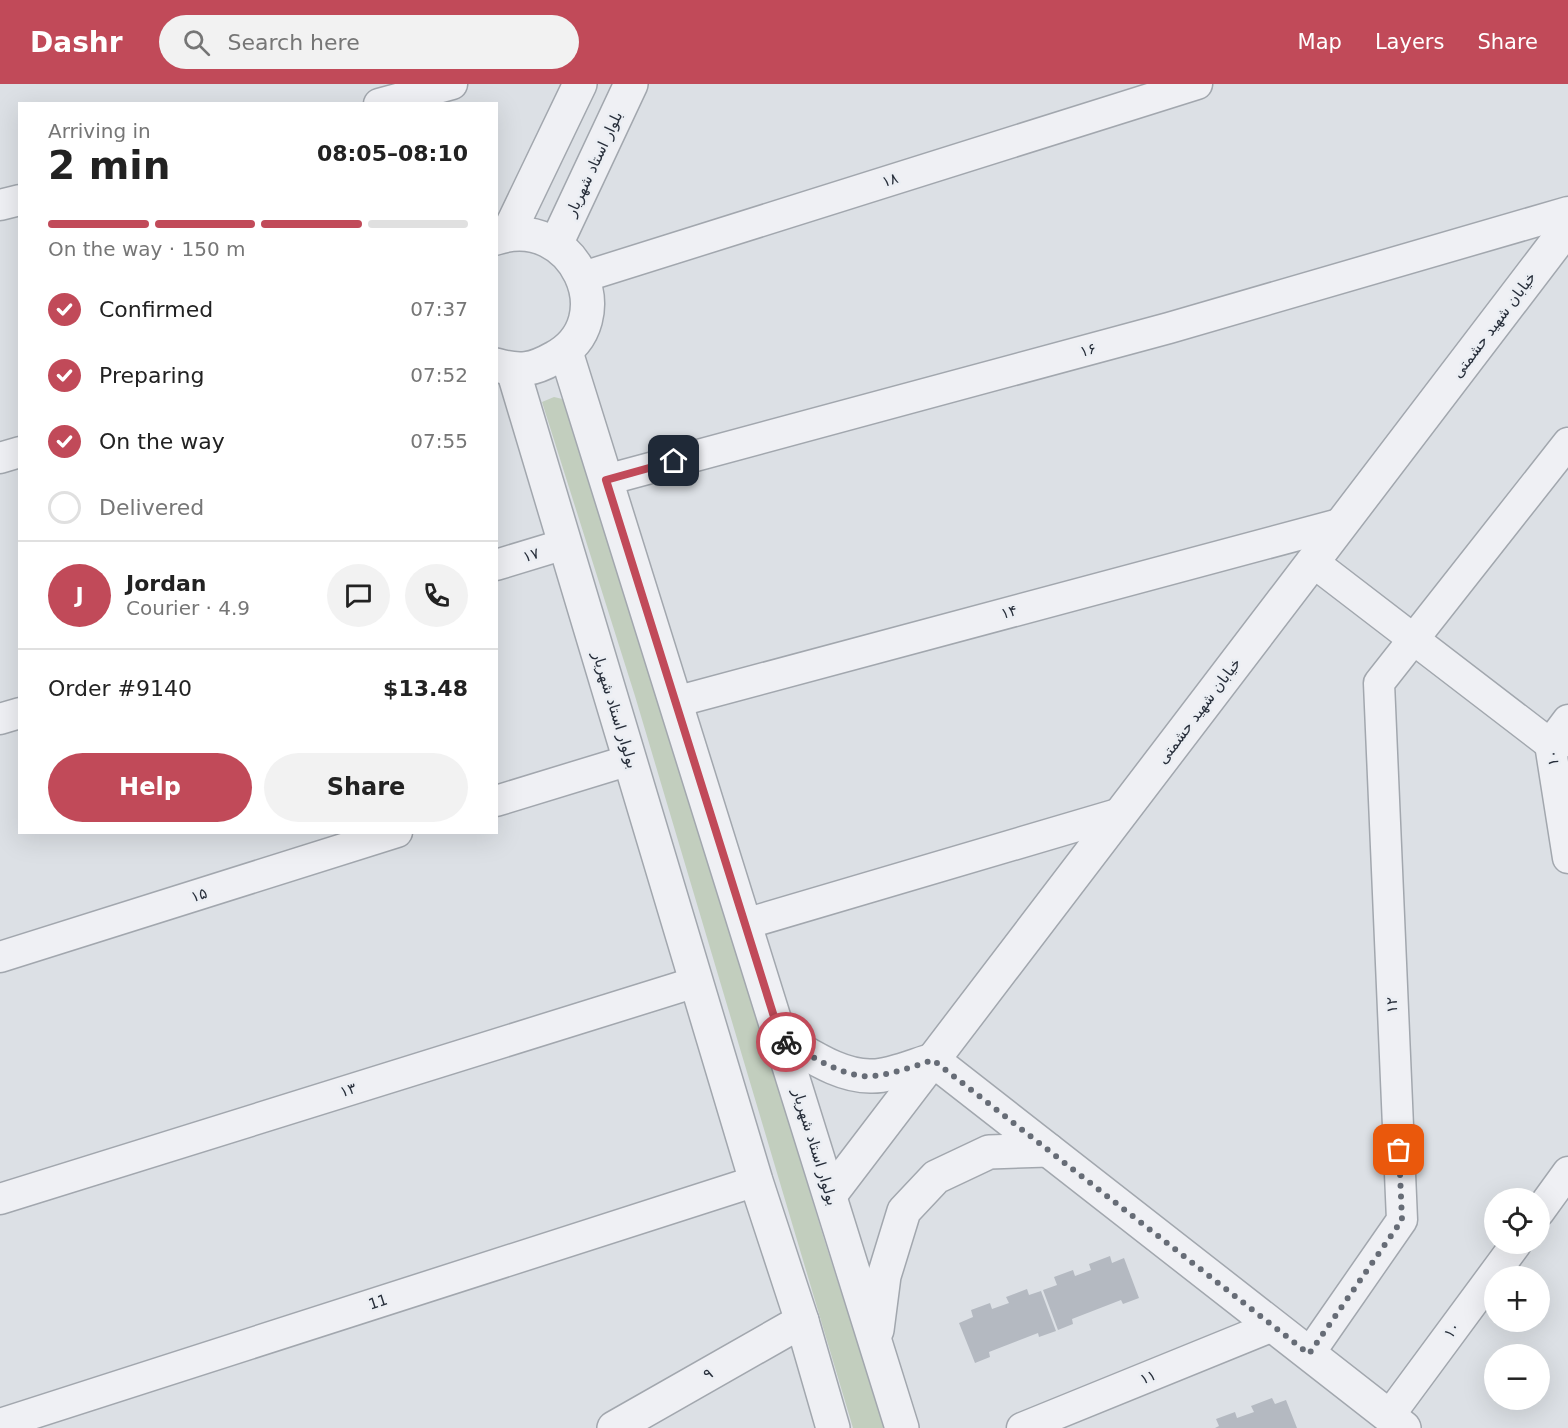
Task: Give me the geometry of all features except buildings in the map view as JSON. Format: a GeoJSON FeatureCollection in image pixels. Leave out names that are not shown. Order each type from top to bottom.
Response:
{"type":"FeatureCollection","features":[{"type":"Feature","properties":{"kind":"street"},"geometry":{"type":"LineString","coordinates":[[386,102],[452,84]]}},
{"type":"Feature","properties":{"kind":"street"},"geometry":{"type":"LineString","coordinates":[[502,236],[580,84]]}},
{"type":"Feature","properties":{"kind":"street","name":"بلوار استاد شهریار"},"geometry":{"type":"LineString","coordinates":[[556,244],[631,84]]}},
{"type":"Feature","properties":{"kind":"street","name":"۱۸"},"geometry":{"type":"LineString","coordinates":[[583,277],[1197,84]]}},
{"type":"Feature","properties":{"kind":"street"},"geometry":{"type":"LineString","coordinates":[[0,205],[18,200]]}},
{"type":"Feature","properties":{"kind":"street","name":"۱۶"},"geometry":{"type":"LineString","coordinates":[[606,480],[1169,328],[1568,212]]}},
{"type":"Feature","properties":{"kind":"street","name":"خیابان شهید حشمتی"},"geometry":{"type":"LineString","coordinates":[[830,1195],[1568,227]]}},
{"type":"Feature","properties":{"kind":"street"},"geometry":{"type":"LineString","coordinates":[[502,236],[525,234],[541,237],[556,244],[572,259],[583,277],[587,299],[584,322],[566,352],[536,368],[505,367]]}},
{"type":"Feature","properties":{"kind":"street","name":"بولوار استاد شهریار"},"geometry":{"type":"LineString","coordinates":[[566,352],[902,1428]]}},
{"type":"Feature","properties":{"kind":"street","name":"بولوار استاد شهریار"},"geometry":{"type":"LineString","coordinates":[[505,367],[565,544],[756,1181],[802,1321],[833,1428]]}},
{"type":"Feature","properties":{"kind":"street","name":"۱۲"},"geometry":{"type":"LineString","coordinates":[[1309,1354],[1402,1220],[1378,683],[1568,443]]}},
{"type":"Feature","properties":{"kind":"street"},"geometry":{"type":"LineString","coordinates":[[0,458],[18,453]]}},
{"type":"Feature","properties":{"kind":"street","name":"۱۴"},"geometry":{"type":"LineString","coordinates":[[675,702],[1343,523]]}},
{"type":"Feature","properties":{"kind":"street","name":"۱۷"},"geometry":{"type":"LineString","coordinates":[[498,564],[565,544]]}},
{"type":"Feature","properties":{"kind":"street"},"geometry":{"type":"LineString","coordinates":[[1313,562],[1412,639],[1559,742],[1568,720]]}},
{"type":"Feature","properties":{"kind":"street"},"geometry":{"type":"LineString","coordinates":[[0,719],[18,714]]}},
{"type":"Feature","properties":{"kind":"street","name":"۱۰"},"geometry":{"type":"LineString","coordinates":[[1559,742],[1568,858]]}},
{"type":"Feature","properties":{"kind":"street"},"geometry":{"type":"LineString","coordinates":[[498,800],[630,760]]}},
{"type":"Feature","properties":{"kind":"street"},"geometry":{"type":"LineString","coordinates":[[745,924],[1121,813]]}},
{"type":"Feature","properties":{"kind":"street","name":"۱۵"},"geometry":{"type":"LineString","coordinates":[[0,957],[391,834]]}},
{"type":"Feature","properties":{"kind":"street","name":"۱۳"},"geometry":{"type":"LineString","coordinates":[[0,1199],[696,982]]}},
{"type":"Feature","properties":{"kind":"street"},"geometry":{"type":"LineString","coordinates":[[781,1039],[823,1063],[845,1072],[871,1077],[933,1060],[1396,1422]]}},
{"type":"Feature","properties":{"kind":"street"},"geometry":{"type":"LineString","coordinates":[[876,1341],[884,1276],[904,1211],[936,1177],[989,1152],[1048,1150]]}},
{"type":"Feature","properties":{"kind":"street"},"geometry":{"type":"LineString","coordinates":[[1550,1197],[1568,1172]]}},
{"type":"Feature","properties":{"kind":"street","name":"11"},"geometry":{"type":"LineString","coordinates":[[0,1424],[756,1181]]}},
{"type":"Feature","properties":{"kind":"street","name":"۱۰"},"geometry":{"type":"LineString","coordinates":[[1396,1422],[1509,1254]]}},
{"type":"Feature","properties":{"kind":"street","name":"۹"},"geometry":{"type":"LineString","coordinates":[[614,1428],[802,1321]]}},
{"type":"Feature","properties":{"kind":"street","name":"۱۱"},"geometry":{"type":"LineString","coordinates":[[1022,1428],[1274,1326]]}},
{"type":"Feature","properties":{"kind":"green space"},"geometry":{"type":"Polygon","coordinates":[[[554,397],[571,401],[824,1239],[885,1428],[853,1428],[635,696],[542,402],[554,397]]]}},
{"type":"Feature","properties":{"kind":"way so far"},"geometry":{"type":"LineString","coordinates":[[786,1042],[823,1063],[845,1072],[871,1077],[933,1060],[1309,1354],[1402,1220],[1399,1150]]}},
{"type":"Feature","properties":{"kind":"route"},"geometry":{"type":"LineString","coordinates":[[674,461],[606,480],[781,1039],[786,1042]]}}]}
